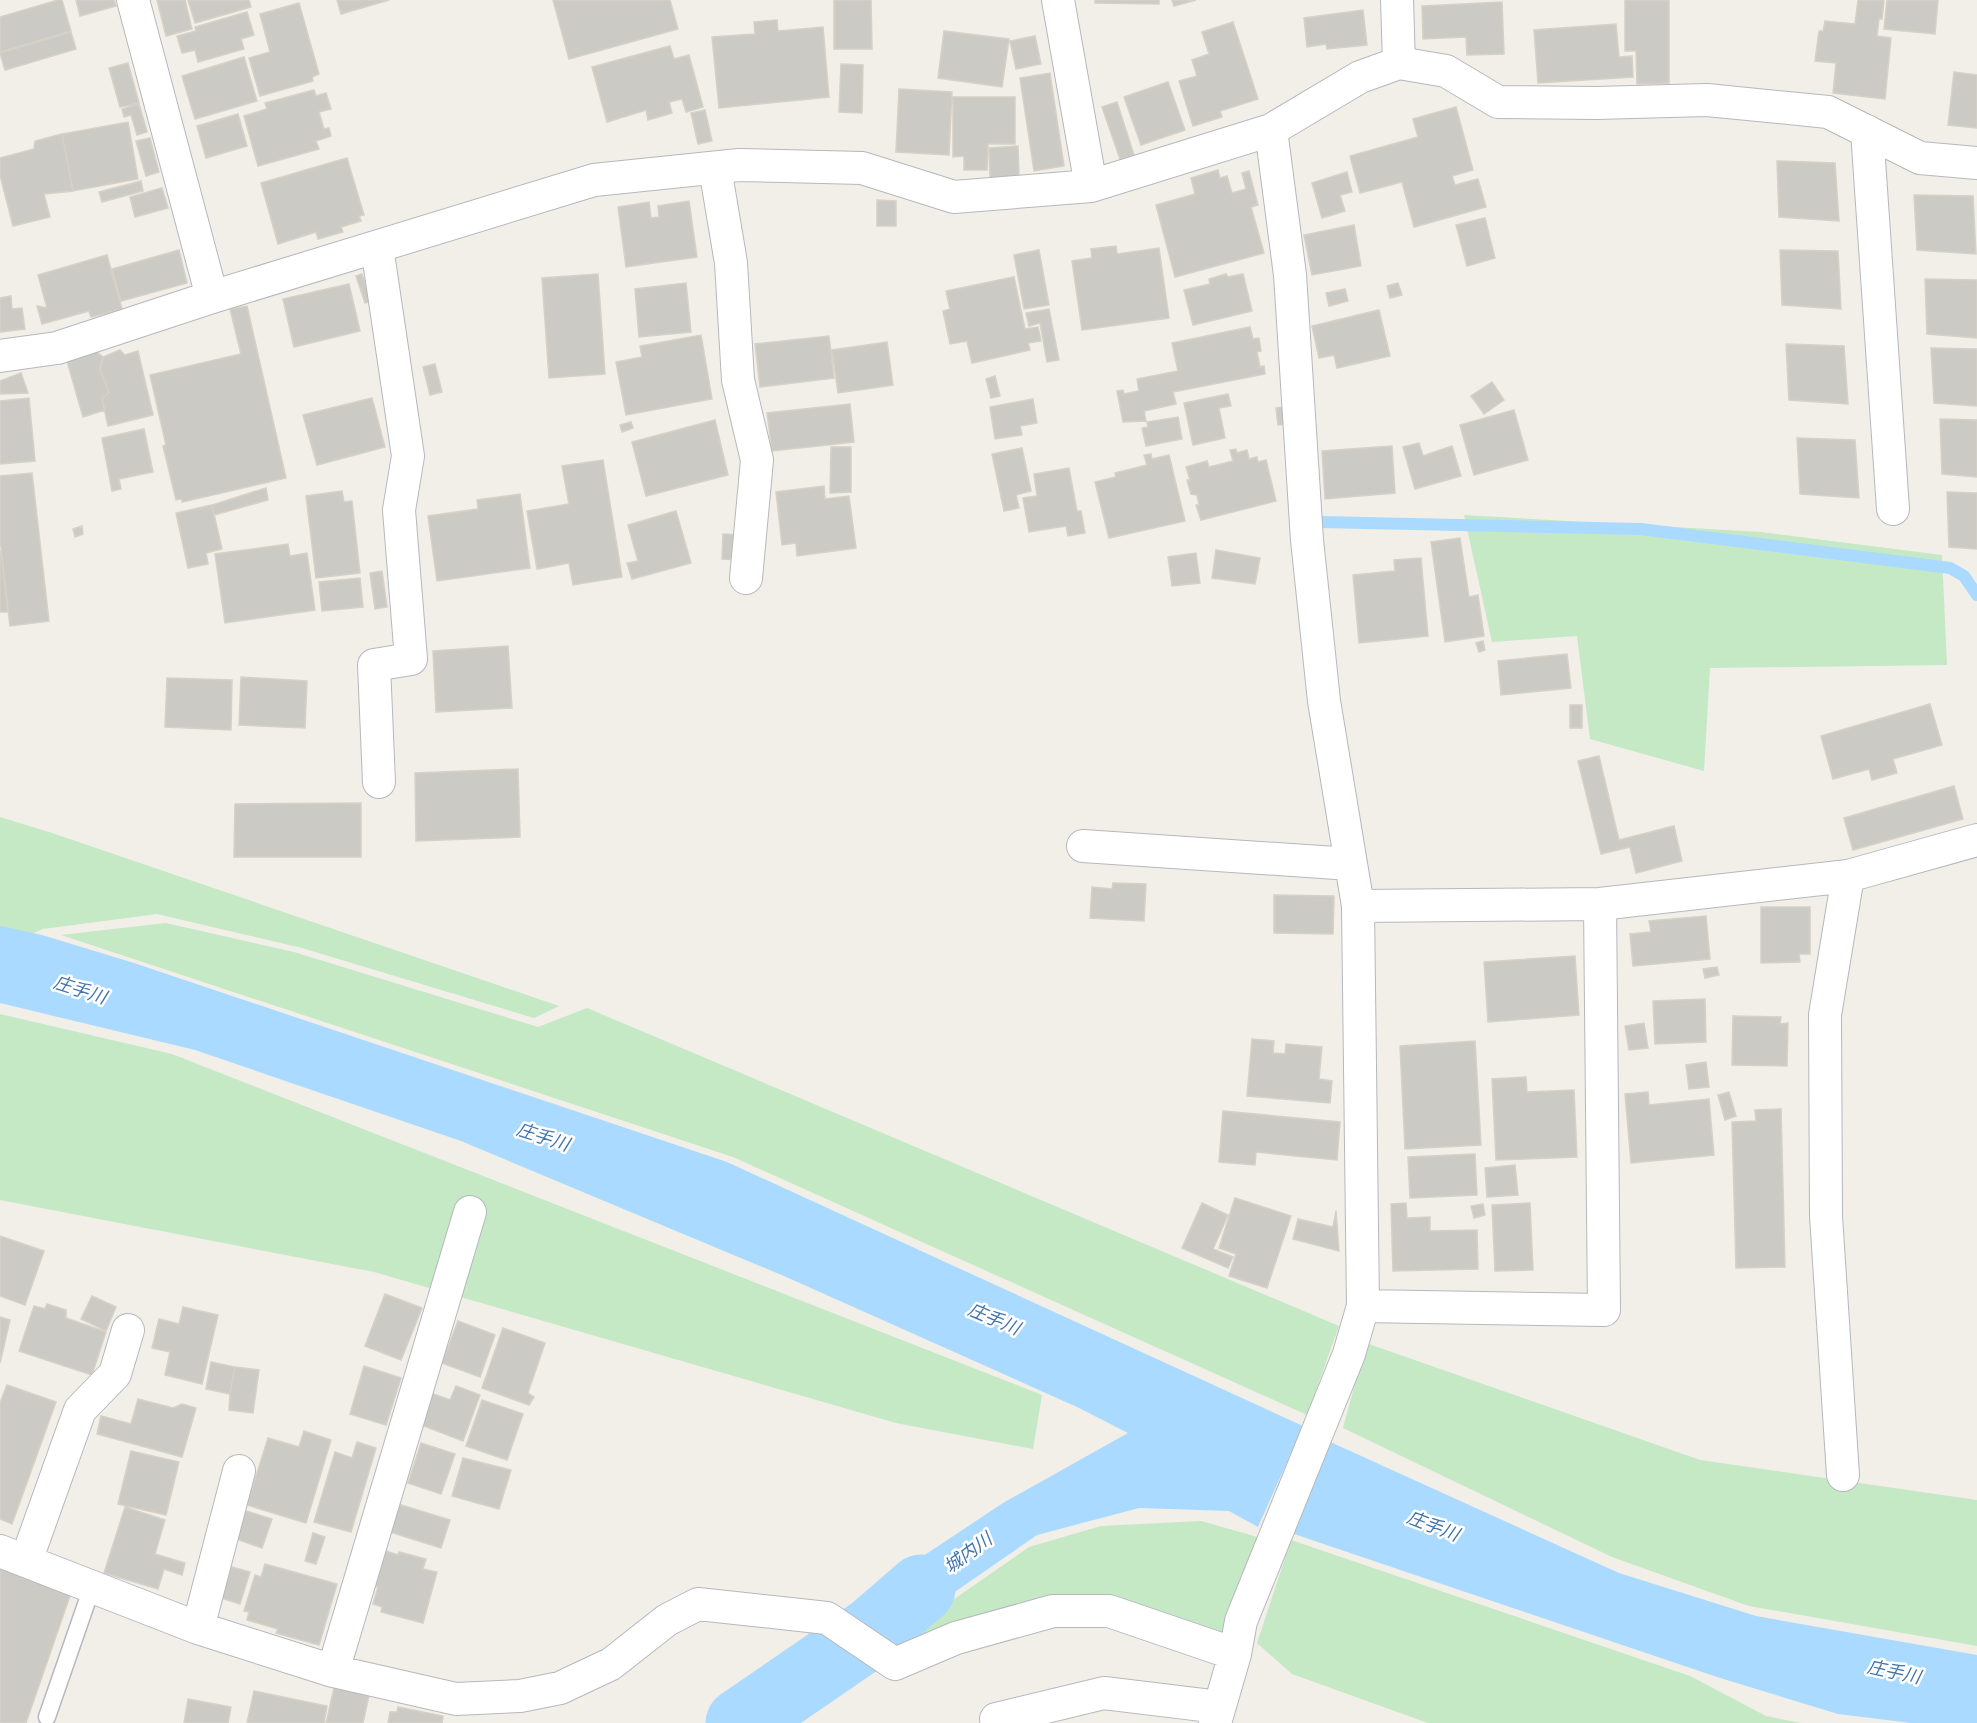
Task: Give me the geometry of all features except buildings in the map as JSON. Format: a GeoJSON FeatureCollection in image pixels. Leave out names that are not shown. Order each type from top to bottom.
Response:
{"type":"FeatureCollection","features":[{"type":"Feature","properties":{"kind":"street"},"geometry":{"type":"LineString","coordinates":[[133,0],[213,297]]}},
{"type":"Feature","properties":{"kind":"street"},"geometry":{"type":"LineString","coordinates":[[1058,0],[1091,186]]}},
{"type":"Feature","properties":{"kind":"street"},"geometry":{"type":"LineString","coordinates":[[1397,0],[1400,63]]}},
{"type":"Feature","properties":{"kind":"street"},"geometry":{"type":"LineString","coordinates":[[0,356],[57,348],[213,297],[594,180],[739,165],[862,168],[954,197],[1091,186],[1271,130],[1360,78],[1400,63],[1446,71],[1498,102],[1596,103],[1707,100],[1828,112],[1920,158],[1977,163]]}},
{"type":"Feature","properties":{"kind":"street"},"geometry":{"type":"LineString","coordinates":[[996,1719],[1104,1693],[1217,1715],[1241,1621],[1348,1354],[1363,1306],[1358,906],[1324,701],[1307,540],[1290,275],[1271,130]]}},
{"type":"Feature","properties":{"kind":"street"},"geometry":{"type":"LineString","coordinates":[[1867,131],[1893,509]]}},
{"type":"Feature","properties":{"kind":"street"},"geometry":{"type":"LineString","coordinates":[[715,168],[731,262],[738,380],[758,460],[746,578]]}},
{"type":"Feature","properties":{"kind":"street"},"geometry":{"type":"LineString","coordinates":[[377,247],[408,456],[399,510],[411,659],[374,665],[379,782]]}},
{"type":"Feature","properties":{"kind":"street"},"geometry":{"type":"LineString","coordinates":[[1358,906],[1600,904],[1848,876],[1977,840]]}},
{"type":"Feature","properties":{"kind":"street"},"geometry":{"type":"LineString","coordinates":[[1083,846],[1351,864]]}},
{"type":"Feature","properties":{"kind":"street"},"geometry":{"type":"LineString","coordinates":[[1843,1475],[1826,1216],[1825,1015],[1848,876]]}},
{"type":"Feature","properties":{"kind":"street"},"geometry":{"type":"LineString","coordinates":[[1363,1306],[1604,1310],[1600,904]]}},
{"type":"Feature","properties":{"kind":"street"},"geometry":{"type":"LineString","coordinates":[[333,1671],[470,1212]]}},
{"type":"Feature","properties":{"kind":"street"},"geometry":{"type":"LineString","coordinates":[[128,1330],[115,1374],[80,1410],[13,1556],[198,1628],[333,1671],[456,1699],[520,1696],[560,1688],[610,1664],[667,1620],[698,1604],[827,1618],[895,1664],[956,1638],[1053,1611],[1109,1611],[1234,1654]]}},
{"type":"Feature","properties":{"kind":"street"},"geometry":{"type":"LineString","coordinates":[[198,1628],[239,1472]]}},
{"type":"Feature","properties":{"kind":"lane"},"geometry":{"type":"LineString","coordinates":[[47,1717],[92,1587]]}},
{"type":"Feature","properties":{"kind":"green space"},"geometry":{"type":"Polygon","coordinates":[[[1464,515],[1761,532],[1942,555],[1947,665],[1710,668],[1704,771],[1590,739],[1577,636],[1492,642],[1464,515]]]}},
{"type":"Feature","properties":{"kind":"green space"},"geometry":{"type":"Polygon","coordinates":[[[0,817],[559,1006],[534,1018],[302,948],[157,914],[43,929],[0,947],[0,817]]]}},
{"type":"Feature","properties":{"kind":"green space"},"geometry":{"type":"Polygon","coordinates":[[[166,923],[294,952],[538,1027],[587,1008],[1339,1326],[1307,1415],[733,1157],[61,935],[166,923]]]}},
{"type":"Feature","properties":{"kind":"green space"},"geometry":{"type":"Polygon","coordinates":[[[0,1014],[172,1054],[1042,1395],[1033,1449],[896,1423],[374,1272],[0,1200],[0,1014]]]}},
{"type":"Feature","properties":{"kind":"green space"},"geometry":{"type":"Polygon","coordinates":[[[1366,1343],[1700,1460],[1977,1500],[1977,1646],[1749,1606],[1612,1557],[1343,1428],[1366,1343]]]}},
{"type":"Feature","properties":{"kind":"green space"},"geometry":{"type":"Polygon","coordinates":[[[1201,1521],[1261,1538],[1224,1635],[1120,1604],[907,1646],[891,1643],[1029,1547],[1101,1526],[1201,1521]]]}},
{"type":"Feature","properties":{"kind":"green space"},"geometry":{"type":"Polygon","coordinates":[[[1291,1540],[1690,1676],[1766,1716],[1801,1723],[1428,1723],[1292,1674],[1257,1643],[1291,1540]]]}},
{"type":"Feature","properties":{"kind":"water","name":"庄手川"},"geometry":{"type":"Polygon","coordinates":[[[0,926],[42,935],[134,963],[727,1162],[1303,1426],[1258,1527],[1229,1511],[1139,1508],[1037,1535],[881,1643],[842,1610],[1003,1503],[1128,1433],[1077,1407],[784,1276],[461,1141],[195,1050],[0,1003],[0,926]]]}},
{"type":"Feature","properties":{"kind":"water","name":"庄手川"},"geometry":{"type":"Polygon","coordinates":[[[1326,1440],[1619,1573],[1756,1616],[1977,1655],[1977,1723],[1911,1723],[1838,1714],[1717,1677],[1294,1534],[1326,1440]]]}},
{"type":"Feature","properties":{"kind":"waterway"},"geometry":{"type":"LineString","coordinates":[[1320,522],[1641,529],[1950,568],[1964,576],[1977,595]]}},
{"type":"Feature","properties":{"kind":"waterway","name":"城内川"},"geometry":{"type":"LineString","coordinates":[[740,1723],[868,1635],[921,1589]]}}]}
